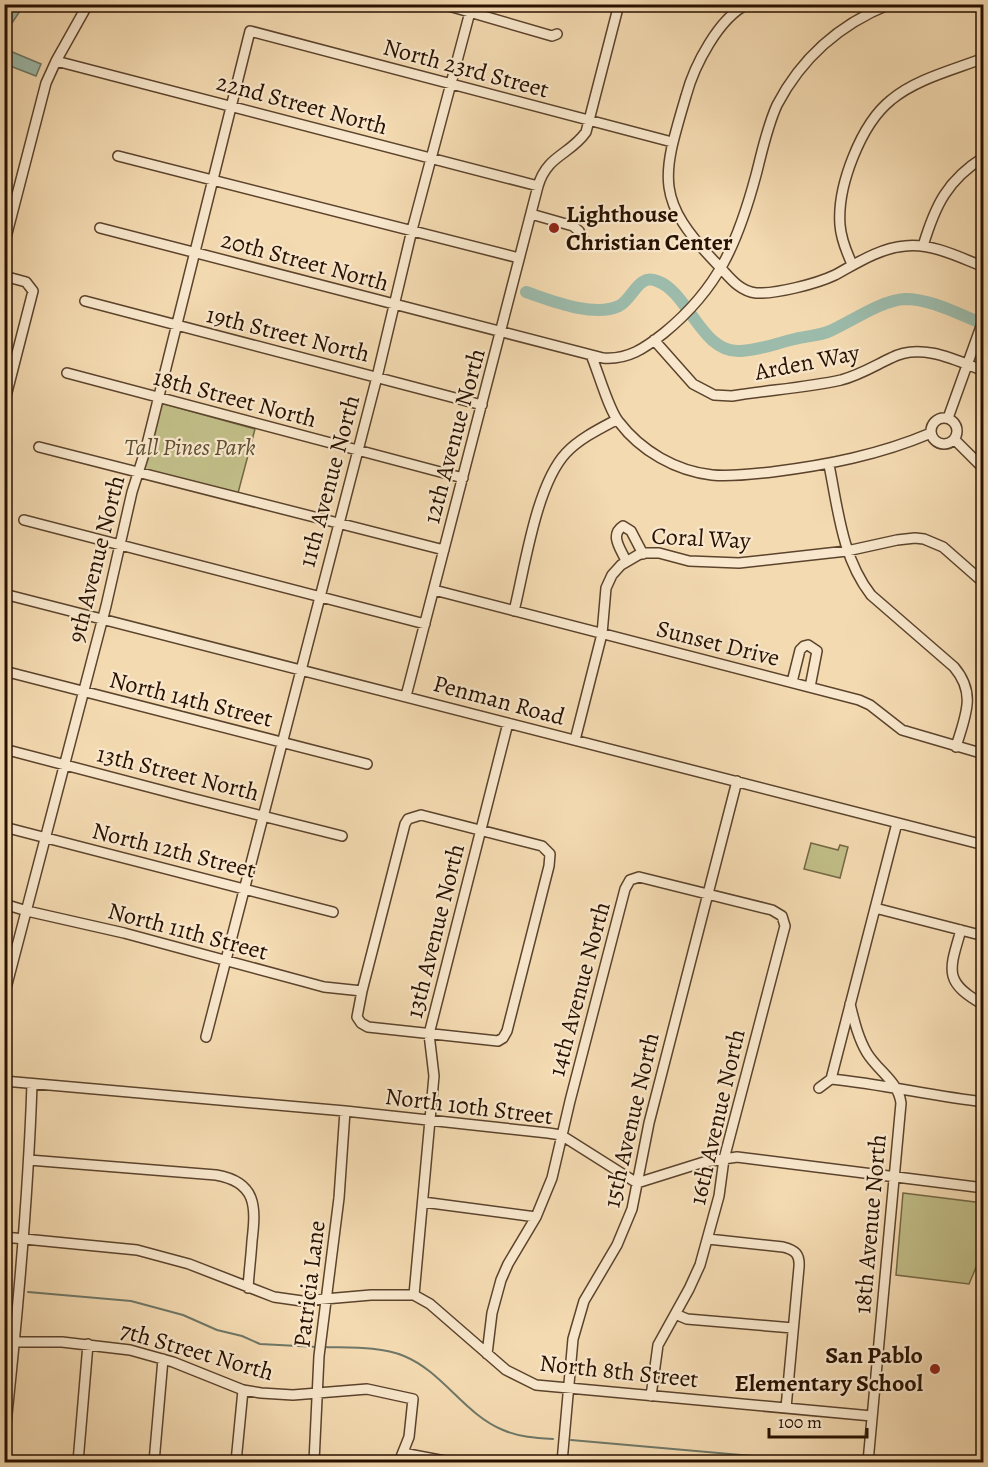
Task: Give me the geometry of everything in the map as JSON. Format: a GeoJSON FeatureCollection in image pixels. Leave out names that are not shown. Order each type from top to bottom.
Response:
{"type":"FeatureCollection","features":[{"type":"Feature","properties":{"kind":"street"},"geometry":{"type":"LineString","coordinates":[[4,245],[46,83],[88,4]]}},
{"type":"Feature","properties":{"kind":"street"},"geometry":{"type":"LineString","coordinates":[[442,4],[552,36],[557,34]]}},
{"type":"Feature","properties":{"kind":"street","name":"12th Avenue North"},"geometry":{"type":"LineString","coordinates":[[406,696],[538,186],[545,168],[580,140],[586,132],[619,4]]}},
{"type":"Feature","properties":{"kind":"street"},"geometry":{"type":"LineString","coordinates":[[748,4],[729,17],[702,58],[690,80],[672,142],[668,162],[670,198],[684,227],[737,285],[755,293],[821,281],[852,264],[893,248],[923,246],[947,252],[984,267]]}},
{"type":"Feature","properties":{"kind":"street","name":"20th Street North"},"geometry":{"type":"LineString","coordinates":[[100,228],[591,355],[625,357],[654,340],[689,311],[721,268],[742,224],[768,128],[777,106],[812,54],[836,33],[890,4]]}},
{"type":"Feature","properties":{"kind":"street","name":"11th Avenue North"},"geometry":{"type":"LineString","coordinates":[[206,1036],[470,12]]}},
{"type":"Feature","properties":{"kind":"street","name":"North 23rd Street"},"geometry":{"type":"LineString","coordinates":[[250,31],[672,142]]}},
{"type":"Feature","properties":{"kind":"street","name":"9th Avenue North"},"geometry":{"type":"LineString","coordinates":[[5,992],[121,545],[250,31]]}},
{"type":"Feature","properties":{"kind":"street"},"geometry":{"type":"LineString","coordinates":[[852,264],[841,237],[839,215],[848,174],[863,132],[892,99],[911,87],[984,58]]}},
{"type":"Feature","properties":{"kind":"street","name":"22nd Street North"},"geometry":{"type":"LineString","coordinates":[[56,61],[538,186]]}},
{"type":"Feature","properties":{"kind":"street"},"geometry":{"type":"LineString","coordinates":[[118,156],[519,258]]}},
{"type":"Feature","properties":{"kind":"street"},"geometry":{"type":"LineString","coordinates":[[923,246],[943,194],[961,173],[984,157]]}},
{"type":"Feature","properties":{"kind":"street"},"geometry":{"type":"LineString","coordinates":[[531,214],[573,226],[579,231],[586,245]]}},
{"type":"Feature","properties":{"kind":"street"},"geometry":{"type":"LineString","coordinates":[[4,276],[26,282],[33,291],[4,405]]}},
{"type":"Feature","properties":{"kind":"street","name":"19th Street North"},"geometry":{"type":"LineString","coordinates":[[85,301],[482,405]]}},
{"type":"Feature","properties":{"kind":"street"},"geometry":{"type":"LineString","coordinates":[[948,418],[984,318]]}},
{"type":"Feature","properties":{"kind":"street","name":"Arden Way"},"geometry":{"type":"LineString","coordinates":[[654,340],[693,384],[714,395],[732,396],[839,380],[874,368],[892,357],[910,352],[934,354],[984,371]]}},
{"type":"Feature","properties":{"kind":"street"},"geometry":{"type":"LineString","coordinates":[[591,355],[616,420],[643,447],[669,462],[712,475],[738,476],[829,465],[856,459],[931,433]]}},
{"type":"Feature","properties":{"kind":"street","name":"18th Street North"},"geometry":{"type":"LineString","coordinates":[[67,373],[158,399],[463,478]]}},
{"type":"Feature","properties":{"kind":"street"},"geometry":{"type":"LineString","coordinates":[[948,418],[955,423],[957,428],[955,440],[943,444],[935,441],[931,429],[935,422],[948,418]]}},
{"type":"Feature","properties":{"kind":"street"},"geometry":{"type":"LineString","coordinates":[[514,611],[540,506],[551,474],[572,447],[616,420]]}},
{"type":"Feature","properties":{"kind":"street"},"geometry":{"type":"LineString","coordinates":[[955,440],[984,469]]}},
{"type":"Feature","properties":{"kind":"street"},"geometry":{"type":"LineString","coordinates":[[39,447],[444,550]]}},
{"type":"Feature","properties":{"kind":"street"},"geometry":{"type":"LineString","coordinates":[[829,465],[848,551],[856,573],[871,595],[954,667],[964,681],[968,694],[967,709],[956,747]]}},
{"type":"Feature","properties":{"kind":"street"},"geometry":{"type":"LineString","coordinates":[[24,520],[425,624]]}},
{"type":"Feature","properties":{"kind":"street"},"geometry":{"type":"LineString","coordinates":[[626,561],[615,537],[616,532],[623,526],[632,531],[643,554]]}},
{"type":"Feature","properties":{"kind":"street","name":"Coral Way"},"geometry":{"type":"LineString","coordinates":[[575,740],[602,634],[606,588],[612,575],[626,561],[643,554],[659,553],[688,561],[709,563],[739,563],[848,551],[905,538],[924,539],[943,547],[984,584]]}},
{"type":"Feature","properties":{"kind":"street","name":"Sunset Drive"},"geometry":{"type":"LineString","coordinates":[[434,590],[859,700],[870,705],[902,730],[984,754]]}},
{"type":"Feature","properties":{"kind":"street","name":"Penman Road"},"geometry":{"type":"LineString","coordinates":[[4,594],[984,845]]}},
{"type":"Feature","properties":{"kind":"street"},"geometry":{"type":"LineString","coordinates":[[792,682],[800,650],[808,645],[817,651],[810,687]]}},
{"type":"Feature","properties":{"kind":"street","name":"North 14th Street"},"geometry":{"type":"LineString","coordinates":[[4,671],[368,764]]}},
{"type":"Feature","properties":{"kind":"street","name":"13th Avenue North"},"geometry":{"type":"LineString","coordinates":[[414,1295],[434,1076],[429,1034],[508,723]]}},
{"type":"Feature","properties":{"kind":"street","name":"13th Street North"},"geometry":{"type":"LineString","coordinates":[[4,749],[342,836]]}},
{"type":"Feature","properties":{"kind":"street","name":"15th Avenue North"},"geometry":{"type":"LineString","coordinates":[[562,1462],[573,1338],[584,1301],[626,1227],[649,1123],[737,781]]}},
{"type":"Feature","properties":{"kind":"street"},"geometry":{"type":"LineString","coordinates":[[421,815],[542,846],[550,854],[549,866],[507,1031],[503,1038],[489,1042],[368,1027],[357,1017],[362,990],[408,819],[421,815]]}},
{"type":"Feature","properties":{"kind":"street"},"geometry":{"type":"LineString","coordinates":[[819,1088],[831,1079],[897,823]]}},
{"type":"Feature","properties":{"kind":"street","name":"North 12th Street"},"geometry":{"type":"LineString","coordinates":[[4,827],[333,912]]}},
{"type":"Feature","properties":{"kind":"street","name":"14th Avenue North"},"geometry":{"type":"LineString","coordinates":[[487,1354],[492,1313],[501,1280],[536,1217],[552,1178],[561,1135],[625,889],[630,880],[639,877],[708,894]]}},
{"type":"Feature","properties":{"kind":"street","name":"16th Avenue North"},"geometry":{"type":"LineString","coordinates":[[651,1396],[658,1345],[695,1279],[708,1239],[719,1196],[724,1159],[785,926],[778,912],[708,894]]}},
{"type":"Feature","properties":{"kind":"street","name":"North 11th Street"},"geometry":{"type":"LineString","coordinates":[[4,904],[124,933],[324,987],[362,990]]}},
{"type":"Feature","properties":{"kind":"street"},"geometry":{"type":"LineString","coordinates":[[875,908],[984,936]]}},
{"type":"Feature","properties":{"kind":"street"},"geometry":{"type":"LineString","coordinates":[[961,930],[954,952],[952,975],[959,989],[984,1005]]}},
{"type":"Feature","properties":{"kind":"street"},"geometry":{"type":"LineString","coordinates":[[850,1004],[868,1055],[897,1087]]}},
{"type":"Feature","properties":{"kind":"street"},"geometry":{"type":"LineString","coordinates":[[831,1079],[897,1087],[930,1095],[984,1102]]}},
{"type":"Feature","properties":{"kind":"street","name":"North 10th Street"},"geometry":{"type":"LineString","coordinates":[[4,1082],[345,1111],[561,1135],[637,1183]]}},
{"type":"Feature","properties":{"kind":"street"},"geometry":{"type":"LineString","coordinates":[[4,1442],[9,1342],[23,1238],[32,1084]]}},
{"type":"Feature","properties":{"kind":"street","name":"18th Avenue North"},"geometry":{"type":"LineString","coordinates":[[868,1462],[901,1102],[897,1087]]}},
{"type":"Feature","properties":{"kind":"street","name":"Patricia Lane"},"geometry":{"type":"LineString","coordinates":[[314,1462],[317,1393],[343,1162],[345,1111]]}},
{"type":"Feature","properties":{"kind":"street"},"geometry":{"type":"LineString","coordinates":[[637,1183],[704,1162],[749,1157],[984,1188]]}},
{"type":"Feature","properties":{"kind":"street"},"geometry":{"type":"LineString","coordinates":[[29,1160],[230,1178],[246,1189],[255,1213],[248,1288]]}},
{"type":"Feature","properties":{"kind":"street"},"geometry":{"type":"LineString","coordinates":[[423,1202],[536,1217]]}},
{"type":"Feature","properties":{"kind":"street"},"geometry":{"type":"LineString","coordinates":[[4,1237],[137,1250],[189,1264],[274,1297],[302,1301],[414,1295]]}},
{"type":"Feature","properties":{"kind":"street"},"geometry":{"type":"LineString","coordinates":[[708,1239],[783,1247],[797,1254],[799,1267],[786,1408]]}},
{"type":"Feature","properties":{"kind":"street","name":"North 8th Street"},"geometry":{"type":"LineString","coordinates":[[414,1295],[437,1309],[506,1370],[536,1385],[872,1416]]}},
{"type":"Feature","properties":{"kind":"street"},"geometry":{"type":"LineString","coordinates":[[675,1314],[687,1319],[793,1328]]}},
{"type":"Feature","properties":{"kind":"street","name":"7th Street North"},"geometry":{"type":"LineString","coordinates":[[9,1342],[88,1344],[130,1350],[163,1359],[243,1390],[278,1395],[368,1389],[413,1399],[409,1437],[401,1458]]}},
{"type":"Feature","properties":{"kind":"street"},"geometry":{"type":"LineString","coordinates":[[78,1462],[88,1344]]}},
{"type":"Feature","properties":{"kind":"street"},"geometry":{"type":"LineString","coordinates":[[154,1462],[163,1359]]}},
{"type":"Feature","properties":{"kind":"street"},"geometry":{"type":"LineString","coordinates":[[236,1462],[243,1390]]}},
{"type":"Feature","properties":{"kind":"street"},"geometry":{"type":"LineString","coordinates":[[401,1458],[450,1462]]}},
{"type":"Feature","properties":{"kind":"green space","name":"Tall Pines Park"},"geometry":{"type":"Polygon","coordinates":[[[161,403],[255,429],[238,493],[143,470],[161,403]]]}},
{"type":"Feature","properties":{"kind":"green space"},"geometry":{"type":"Polygon","coordinates":[[[811,843],[838,850],[840,845],[848,847],[840,878],[804,869],[811,843]]]}},
{"type":"Feature","properties":{"kind":"green space"},"geometry":{"type":"Polygon","coordinates":[[[903,1193],[983,1203],[983,1269],[977,1265],[969,1284],[896,1275],[903,1193]]]}},
{"type":"Feature","properties":{"kind":"shaded area"},"geometry":{"type":"Polygon","coordinates":[[[4,5],[24,5],[8,29],[5,29],[4,5]]]}},
{"type":"Feature","properties":{"kind":"shaded area"},"geometry":{"type":"Polygon","coordinates":[[[10,51],[41,64],[36,76],[5,64],[10,51]]]}},
{"type":"Feature","properties":{"kind":"waterway"},"geometry":{"type":"LineString","coordinates":[[526,292],[584,309],[609,309],[624,303],[640,284],[650,279],[668,287],[705,333],[716,343],[727,349],[741,351],[826,333],[896,300],[925,302],[984,324]]}},
{"type":"Feature","properties":{"kind":"waterway"},"geometry":{"type":"LineString","coordinates":[[4,1290],[10,1291]]}},
{"type":"Feature","properties":{"kind":"waterway"},"geometry":{"type":"LineString","coordinates":[[28,1292],[131,1301],[183,1315],[217,1330],[242,1336],[260,1344],[317,1347]]}},
{"type":"Feature","properties":{"kind":"waterway"},"geometry":{"type":"LineString","coordinates":[[322,1347],[374,1349],[404,1356],[430,1372],[489,1423],[515,1434],[553,1439]]}},
{"type":"Feature","properties":{"kind":"waterway"},"geometry":{"type":"LineString","coordinates":[[571,1440],[821,1462]]}},
{"type":"Feature","properties":{"kind":"place","name":"Lighthouse Christian Center"},"geometry":{"type":"Point","coordinates":[554,228]}},
{"type":"Feature","properties":{"kind":"place","name":"San Pablo Elementary School"},"geometry":{"type":"Point","coordinates":[935,1369]}}]}
